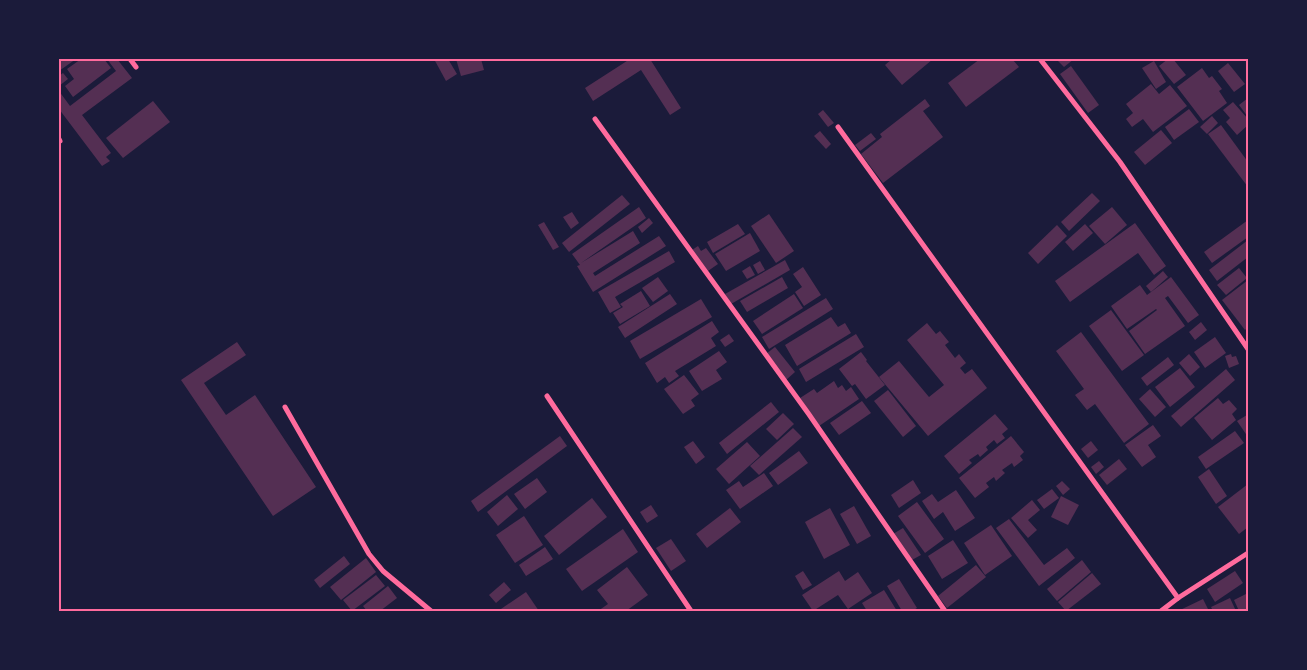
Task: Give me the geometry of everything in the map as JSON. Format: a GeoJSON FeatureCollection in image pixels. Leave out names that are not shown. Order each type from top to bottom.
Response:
{"type":"FeatureCollection","features":[{"type":"Feature","properties":{"kind":"street"},"geometry":{"type":"LineString","coordinates":[[130,59],[136,67]]}},
{"type":"Feature","properties":{"kind":"street"},"geometry":{"type":"LineString","coordinates":[[1040,59],[1120,162],[1248,349]]}},
{"type":"Feature","properties":{"kind":"street"},"geometry":{"type":"LineString","coordinates":[[595,119],[808,414],[945,611]]}},
{"type":"Feature","properties":{"kind":"street"},"geometry":{"type":"LineString","coordinates":[[838,127],[1178,598]]}},
{"type":"Feature","properties":{"kind":"street"},"geometry":{"type":"LineString","coordinates":[[547,396],[691,611]]}},
{"type":"Feature","properties":{"kind":"street"},"geometry":{"type":"LineString","coordinates":[[285,407],[358,538],[369,554],[383,571],[432,611]]}},
{"type":"Feature","properties":{"kind":"street"},"geometry":{"type":"LineString","coordinates":[[1161,611],[1248,553]]}},
{"type":"Feature","properties":{"kind":"building"},"geometry":{"type":"Polygon","coordinates":[[[59,59],[76,59],[59,71],[59,59]]]}},
{"type":"Feature","properties":{"kind":"building"},"geometry":{"type":"Polygon","coordinates":[[[81,59],[104,59],[111,68],[73,97],[65,86],[74,79],[67,69],[81,59]]]}},
{"type":"Feature","properties":{"kind":"building"},"geometry":{"type":"Polygon","coordinates":[[[107,59],[117,59],[132,78],[82,115],[111,153],[106,157],[110,161],[102,166],[59,109],[59,91],[70,106],[116,71],[107,59]]]}},
{"type":"Feature","properties":{"kind":"building"},"geometry":{"type":"Polygon","coordinates":[[[434,59],[448,59],[457,74],[446,81],[434,59]]]}},
{"type":"Feature","properties":{"kind":"building"},"geometry":{"type":"Polygon","coordinates":[[[456,59],[481,59],[484,70],[461,76],[456,59]]]}},
{"type":"Feature","properties":{"kind":"building"},"geometry":{"type":"Polygon","coordinates":[[[630,59],[650,59],[681,108],[670,115],[641,70],[593,101],[585,88],[630,59]]]}},
{"type":"Feature","properties":{"kind":"building"},"geometry":{"type":"Polygon","coordinates":[[[892,59],[933,59],[902,85],[885,65],[892,59]]]}},
{"type":"Feature","properties":{"kind":"building"},"geometry":{"type":"Polygon","coordinates":[[[980,59],[1012,59],[1019,67],[966,107],[948,83],[980,59]]]}},
{"type":"Feature","properties":{"kind":"building"},"geometry":{"type":"Polygon","coordinates":[[[1056,59],[1074,59],[1064,67],[1056,59]]]}},
{"type":"Feature","properties":{"kind":"building"},"geometry":{"type":"Polygon","coordinates":[[[1168,59],[1173,59],[1186,75],[1174,84],[1159,66],[1168,59]]]}},
{"type":"Feature","properties":{"kind":"building"},"geometry":{"type":"Polygon","coordinates":[[[1154,61],[1166,82],[1156,89],[1142,68],[1154,61]]]}},
{"type":"Feature","properties":{"kind":"building"},"geometry":{"type":"Polygon","coordinates":[[[1228,63],[1245,84],[1234,92],[1218,71],[1228,63]]]}},
{"type":"Feature","properties":{"kind":"building"},"geometry":{"type":"Polygon","coordinates":[[[1071,66],[1099,105],[1088,113],[1060,74],[1071,66]]]}},
{"type":"Feature","properties":{"kind":"building"},"geometry":{"type":"Polygon","coordinates":[[[1202,68],[1209,78],[1212,76],[1222,89],[1219,91],[1227,103],[1203,121],[1177,87],[1202,68]]]}},
{"type":"Feature","properties":{"kind":"building"},"geometry":{"type":"Polygon","coordinates":[[[63,73],[68,79],[59,86],[59,76],[63,73]]]}},
{"type":"Feature","properties":{"kind":"building"},"geometry":{"type":"Polygon","coordinates":[[[1151,84],[1159,94],[1170,85],[1187,106],[1153,132],[1143,119],[1132,127],[1126,119],[1133,113],[1126,104],[1151,84]]]}},
{"type":"Feature","properties":{"kind":"building"},"geometry":{"type":"Polygon","coordinates":[[[1248,98],[1248,117],[1239,105],[1248,98]]]}},
{"type":"Feature","properties":{"kind":"building"},"geometry":{"type":"Polygon","coordinates":[[[925,99],[930,106],[923,111],[943,137],[883,183],[861,154],[882,137],[880,134],[925,99]]]}},
{"type":"Feature","properties":{"kind":"building"},"geometry":{"type":"Polygon","coordinates":[[[153,101],[170,122],[123,158],[106,138],[153,101]]]}},
{"type":"Feature","properties":{"kind":"building"},"geometry":{"type":"Polygon","coordinates":[[[1233,102],[1248,119],[1248,125],[1237,135],[1226,122],[1230,118],[1223,110],[1233,102]]]}},
{"type":"Feature","properties":{"kind":"building"},"geometry":{"type":"Polygon","coordinates":[[[1189,109],[1199,122],[1174,140],[1165,127],[1189,109]]]}},
{"type":"Feature","properties":{"kind":"building"},"geometry":{"type":"Polygon","coordinates":[[[823,110],[834,123],[828,127],[818,114],[823,110]]]}},
{"type":"Feature","properties":{"kind":"building"},"geometry":{"type":"Polygon","coordinates":[[[1212,116],[1218,123],[1207,134],[1200,127],[1212,116]]]}},
{"type":"Feature","properties":{"kind":"building"},"geometry":{"type":"Polygon","coordinates":[[[1221,125],[1248,162],[1248,187],[1208,134],[1221,125]]]}},
{"type":"Feature","properties":{"kind":"building"},"geometry":{"type":"Polygon","coordinates":[[[1161,130],[1172,143],[1145,165],[1134,152],[1161,130]]]}},
{"type":"Feature","properties":{"kind":"building"},"geometry":{"type":"Polygon","coordinates":[[[820,131],[831,144],[826,149],[814,136],[820,131]]]}},
{"type":"Feature","properties":{"kind":"building"},"geometry":{"type":"Polygon","coordinates":[[[871,133],[876,139],[860,151],[855,145],[871,133]]]}},
{"type":"Feature","properties":{"kind":"building"},"geometry":{"type":"Polygon","coordinates":[[[1092,193],[1100,201],[1069,231],[1061,222],[1092,193]]]}},
{"type":"Feature","properties":{"kind":"building"},"geometry":{"type":"Polygon","coordinates":[[[622,195],[630,204],[569,252],[562,243],[622,195]]]}},
{"type":"Feature","properties":{"kind":"building"},"geometry":{"type":"Polygon","coordinates":[[[639,207],[646,218],[581,263],[633,231],[640,243],[593,273],[595,276],[659,236],[666,246],[593,292],[577,266],[580,265],[572,254],[639,207]]]}},
{"type":"Feature","properties":{"kind":"building"},"geometry":{"type":"Polygon","coordinates":[[[1112,207],[1127,225],[1105,244],[1089,226],[1112,207]]]}},
{"type":"Feature","properties":{"kind":"building"},"geometry":{"type":"Polygon","coordinates":[[[572,212],[579,223],[571,229],[563,217],[572,212]]]}},
{"type":"Feature","properties":{"kind":"building"},"geometry":{"type":"Polygon","coordinates":[[[769,214],[794,251],[776,263],[751,226],[769,214]]]}},
{"type":"Feature","properties":{"kind":"building"},"geometry":{"type":"Polygon","coordinates":[[[649,218],[653,223],[642,233],[638,227],[649,218]]]}},
{"type":"Feature","properties":{"kind":"building"},"geometry":{"type":"Polygon","coordinates":[[[1248,220],[1248,237],[1212,263],[1204,252],[1248,220]]]}},
{"type":"Feature","properties":{"kind":"building"},"geometry":{"type":"Polygon","coordinates":[[[544,222],[559,247],[553,250],[538,225],[544,222]]]}},
{"type":"Feature","properties":{"kind":"building"},"geometry":{"type":"Polygon","coordinates":[[[1135,223],[1166,266],[1154,275],[1138,253],[1070,302],[1055,281],[1135,223]]]}},
{"type":"Feature","properties":{"kind":"building"},"geometry":{"type":"Polygon","coordinates":[[[738,224],[745,234],[713,253],[707,242],[738,224]]]}},
{"type":"Feature","properties":{"kind":"building"},"geometry":{"type":"Polygon","coordinates":[[[1085,224],[1093,233],[1073,251],[1065,242],[1085,224]]]}},
{"type":"Feature","properties":{"kind":"building"},"geometry":{"type":"Polygon","coordinates":[[[1057,225],[1067,236],[1038,264],[1028,253],[1057,225]]]}},
{"type":"Feature","properties":{"kind":"building"},"geometry":{"type":"Polygon","coordinates":[[[750,233],[760,251],[726,271],[715,254],[750,233]]]}},
{"type":"Feature","properties":{"kind":"building"},"geometry":{"type":"Polygon","coordinates":[[[1248,240],[1248,257],[1217,281],[1209,270],[1248,240]]]}},
{"type":"Feature","properties":{"kind":"building"},"geometry":{"type":"Polygon","coordinates":[[[698,246],[701,251],[706,248],[718,264],[708,271],[692,250],[698,246]]]}},
{"type":"Feature","properties":{"kind":"building"},"geometry":{"type":"Polygon","coordinates":[[[669,251],[675,262],[615,297],[621,307],[610,313],[598,292],[669,251]]]}},
{"type":"Feature","properties":{"kind":"building"},"geometry":{"type":"Polygon","coordinates":[[[785,260],[790,270],[731,304],[725,294],[785,260]]]}},
{"type":"Feature","properties":{"kind":"building"},"geometry":{"type":"Polygon","coordinates":[[[760,261],[765,270],[758,274],[753,265],[760,261]]]}},
{"type":"Feature","properties":{"kind":"building"},"geometry":{"type":"Polygon","coordinates":[[[750,266],[755,275],[747,279],[742,271],[750,266]]]}},
{"type":"Feature","properties":{"kind":"building"},"geometry":{"type":"Polygon","coordinates":[[[803,267],[821,295],[804,306],[795,292],[802,287],[793,274],[803,267]]]}},
{"type":"Feature","properties":{"kind":"building"},"geometry":{"type":"Polygon","coordinates":[[[1239,268],[1247,278],[1226,295],[1217,285],[1239,268]]]}},
{"type":"Feature","properties":{"kind":"building"},"geometry":{"type":"Polygon","coordinates":[[[1163,271],[1168,277],[1151,292],[1146,286],[1163,271]]]}},
{"type":"Feature","properties":{"kind":"building"},"geometry":{"type":"Polygon","coordinates":[[[658,277],[668,291],[653,302],[642,288],[658,277]]]}},
{"type":"Feature","properties":{"kind":"building"},"geometry":{"type":"Polygon","coordinates":[[[782,277],[788,288],[747,312],[740,301],[782,277]]]}},
{"type":"Feature","properties":{"kind":"building"},"geometry":{"type":"Polygon","coordinates":[[[1171,277],[1199,315],[1188,323],[1168,296],[1165,298],[1185,326],[1145,354],[1129,331],[1157,310],[1127,329],[1111,306],[1140,285],[1147,295],[1171,277]]]}},
{"type":"Feature","properties":{"kind":"building"},"geometry":{"type":"Polygon","coordinates":[[[1248,280],[1248,327],[1245,330],[1222,300],[1248,280]]]}},
{"type":"Feature","properties":{"kind":"building"},"geometry":{"type":"Polygon","coordinates":[[[641,291],[650,306],[620,324],[613,313],[623,307],[620,304],[641,291]]]}},
{"type":"Feature","properties":{"kind":"building"},"geometry":{"type":"Polygon","coordinates":[[[670,294],[677,304],[625,338],[618,327],[670,294]]]}},
{"type":"Feature","properties":{"kind":"building"},"geometry":{"type":"Polygon","coordinates":[[[794,294],[803,308],[762,334],[753,321],[794,294]]]}},
{"type":"Feature","properties":{"kind":"building"},"geometry":{"type":"Polygon","coordinates":[[[826,298],[833,309],[769,349],[762,337],[826,298]]]}},
{"type":"Feature","properties":{"kind":"building"},"geometry":{"type":"Polygon","coordinates":[[[701,299],[712,317],[640,359],[630,341],[701,299]]]}},
{"type":"Feature","properties":{"kind":"building"},"geometry":{"type":"Polygon","coordinates":[[[1111,310],[1144,355],[1122,371],[1089,326],[1111,310]]]}},
{"type":"Feature","properties":{"kind":"building"},"geometry":{"type":"Polygon","coordinates":[[[831,317],[838,327],[845,323],[851,333],[797,366],[785,345],[831,317]]]}},
{"type":"Feature","properties":{"kind":"building"},"geometry":{"type":"Polygon","coordinates":[[[712,321],[719,332],[711,338],[716,346],[675,371],[679,376],[669,383],[665,377],[657,383],[645,363],[712,321]]]}},
{"type":"Feature","properties":{"kind":"building"},"geometry":{"type":"Polygon","coordinates":[[[1201,322],[1207,330],[1195,340],[1189,332],[1201,322]]]}},
{"type":"Feature","properties":{"kind":"building"},"geometry":{"type":"Polygon","coordinates":[[[927,323],[936,334],[940,331],[949,342],[945,345],[955,358],[959,354],[966,363],[960,368],[965,374],[972,369],[987,388],[928,436],[879,377],[899,361],[929,397],[944,385],[907,340],[927,323]]]}},
{"type":"Feature","properties":{"kind":"building"},"geometry":{"type":"Polygon","coordinates":[[[1081,332],[1149,424],[1124,443],[1095,404],[1087,410],[1075,395],[1084,389],[1056,351],[1081,332]]]}},
{"type":"Feature","properties":{"kind":"building"},"geometry":{"type":"Polygon","coordinates":[[[729,334],[734,341],[725,347],[720,340],[729,334]]]}},
{"type":"Feature","properties":{"kind":"building"},"geometry":{"type":"Polygon","coordinates":[[[856,334],[864,347],[806,382],[799,369],[856,334]]]}},
{"type":"Feature","properties":{"kind":"building"},"geometry":{"type":"Polygon","coordinates":[[[1215,337],[1226,353],[1205,368],[1194,352],[1215,337]]]}},
{"type":"Feature","properties":{"kind":"building"},"geometry":{"type":"Polygon","coordinates":[[[237,342],[246,355],[204,383],[226,415],[255,395],[316,487],[273,516],[181,380],[237,342]]]}},
{"type":"Feature","properties":{"kind":"building"},"geometry":{"type":"Polygon","coordinates":[[[775,347],[795,372],[786,380],[766,354],[775,347]]]}},
{"type":"Feature","properties":{"kind":"building"},"geometry":{"type":"Polygon","coordinates":[[[719,351],[727,362],[716,370],[722,379],[702,391],[689,371],[719,351]]]}},
{"type":"Feature","properties":{"kind":"building"},"geometry":{"type":"Polygon","coordinates":[[[861,352],[885,385],[866,399],[855,384],[852,386],[839,369],[861,352]]]}},
{"type":"Feature","properties":{"kind":"building"},"geometry":{"type":"Polygon","coordinates":[[[1189,354],[1200,367],[1190,376],[1179,363],[1189,354]]]}},
{"type":"Feature","properties":{"kind":"building"},"geometry":{"type":"Polygon","coordinates":[[[1231,354],[1232,357],[1236,356],[1239,364],[1229,368],[1225,356],[1231,354]]]}},
{"type":"Feature","properties":{"kind":"building"},"geometry":{"type":"Polygon","coordinates":[[[1168,357],[1174,365],[1147,386],[1141,378],[1168,357]]]}},
{"type":"Feature","properties":{"kind":"building"},"geometry":{"type":"Polygon","coordinates":[[[1180,368],[1195,387],[1170,407],[1155,387],[1180,368]]]}},
{"type":"Feature","properties":{"kind":"building"},"geometry":{"type":"Polygon","coordinates":[[[1226,369],[1235,380],[1181,427],[1171,416],[1226,369]]]}},
{"type":"Feature","properties":{"kind":"building"},"geometry":{"type":"Polygon","coordinates":[[[684,375],[699,394],[691,400],[695,406],[683,414],[664,389],[684,375]]]}},
{"type":"Feature","properties":{"kind":"building"},"geometry":{"type":"Polygon","coordinates":[[[834,381],[838,388],[842,385],[846,391],[851,387],[859,399],[819,426],[800,398],[814,389],[817,393],[834,381]]]}},
{"type":"Feature","properties":{"kind":"building"},"geometry":{"type":"Polygon","coordinates":[[[1150,389],[1166,407],[1155,417],[1139,399],[1150,389]]]}},
{"type":"Feature","properties":{"kind":"building"},"geometry":{"type":"Polygon","coordinates":[[[888,390],[916,426],[903,437],[874,401],[888,390]]]}},
{"type":"Feature","properties":{"kind":"building"},"geometry":{"type":"Polygon","coordinates":[[[1218,398],[1223,404],[1229,400],[1237,409],[1232,414],[1236,420],[1212,440],[1194,418],[1218,398]]]}},
{"type":"Feature","properties":{"kind":"building"},"geometry":{"type":"Polygon","coordinates":[[[862,401],[871,413],[839,435],[830,423],[862,401]]]}},
{"type":"Feature","properties":{"kind":"building"},"geometry":{"type":"Polygon","coordinates":[[[771,402],[779,412],[727,454],[719,443],[771,402]]]}},
{"type":"Feature","properties":{"kind":"building"},"geometry":{"type":"Polygon","coordinates":[[[783,413],[794,424],[777,440],[766,429],[783,413]]]}},
{"type":"Feature","properties":{"kind":"building"},"geometry":{"type":"Polygon","coordinates":[[[995,414],[1008,429],[1002,434],[1005,438],[997,444],[994,440],[986,447],[988,450],[980,457],[978,454],[969,460],[972,463],[959,474],[944,456],[995,414]]]}},
{"type":"Feature","properties":{"kind":"building"},"geometry":{"type":"Polygon","coordinates":[[[1247,415],[1248,417],[1248,437],[1237,421],[1247,415]]]}},
{"type":"Feature","properties":{"kind":"building"},"geometry":{"type":"Polygon","coordinates":[[[1153,425],[1161,436],[1148,445],[1156,457],[1142,467],[1125,445],[1153,425]]]}},
{"type":"Feature","properties":{"kind":"building"},"geometry":{"type":"Polygon","coordinates":[[[793,428],[802,437],[759,475],[750,466],[793,428]]]}},
{"type":"Feature","properties":{"kind":"building"},"geometry":{"type":"Polygon","coordinates":[[[1235,431],[1244,443],[1206,469],[1198,457],[1235,431]]]}},
{"type":"Feature","properties":{"kind":"building"},"geometry":{"type":"Polygon","coordinates":[[[560,436],[567,446],[478,512],[471,501],[560,436]]]}},
{"type":"Feature","properties":{"kind":"building"},"geometry":{"type":"Polygon","coordinates":[[[1011,436],[1024,452],[1020,456],[1023,460],[1014,467],[1012,463],[1002,470],[1005,473],[996,481],[994,477],[986,483],[989,487],[975,498],[959,478],[1011,436]]]}},
{"type":"Feature","properties":{"kind":"building"},"geometry":{"type":"Polygon","coordinates":[[[693,441],[705,457],[696,464],[684,447],[693,441]]]}},
{"type":"Feature","properties":{"kind":"building"},"geometry":{"type":"Polygon","coordinates":[[[1091,441],[1098,450],[1088,458],[1081,449],[1091,441]]]}},
{"type":"Feature","properties":{"kind":"building"},"geometry":{"type":"Polygon","coordinates":[[[747,442],[760,456],[729,484],[716,469],[747,442]]]}},
{"type":"Feature","properties":{"kind":"building"},"geometry":{"type":"Polygon","coordinates":[[[799,451],[808,463],[778,485],[769,473],[799,451]]]}},
{"type":"Feature","properties":{"kind":"building"},"geometry":{"type":"Polygon","coordinates":[[[1119,459],[1127,469],[1107,485],[1099,475],[1119,459]]]}},
{"type":"Feature","properties":{"kind":"building"},"geometry":{"type":"Polygon","coordinates":[[[1099,461],[1104,467],[1096,474],[1091,467],[1099,461]]]}},
{"type":"Feature","properties":{"kind":"building"},"geometry":{"type":"Polygon","coordinates":[[[1209,469],[1227,496],[1216,504],[1198,477],[1209,469]]]}},
{"type":"Feature","properties":{"kind":"building"},"geometry":{"type":"Polygon","coordinates":[[[764,473],[773,486],[740,509],[726,490],[739,481],[743,487],[764,473]]]}},
{"type":"Feature","properties":{"kind":"building"},"geometry":{"type":"Polygon","coordinates":[[[537,478],[547,492],[525,509],[514,494],[537,478]]]}},
{"type":"Feature","properties":{"kind":"building"},"geometry":{"type":"Polygon","coordinates":[[[913,480],[921,493],[899,508],[891,495],[913,480]]]}},
{"type":"Feature","properties":{"kind":"building"},"geometry":{"type":"Polygon","coordinates":[[[1062,481],[1070,489],[1063,495],[1056,486],[1062,481]]]}},
{"type":"Feature","properties":{"kind":"building"},"geometry":{"type":"Polygon","coordinates":[[[1248,484],[1248,527],[1239,534],[1218,507],[1248,484]]]}},
{"type":"Feature","properties":{"kind":"building"},"geometry":{"type":"Polygon","coordinates":[[[1052,489],[1059,498],[1044,509],[1037,500],[1052,489]]]}},
{"type":"Feature","properties":{"kind":"building"},"geometry":{"type":"Polygon","coordinates":[[[956,490],[975,518],[955,531],[943,512],[934,519],[922,501],[932,494],[938,502],[956,490]]]}},
{"type":"Feature","properties":{"kind":"building"},"geometry":{"type":"Polygon","coordinates":[[[507,495],[518,509],[498,526],[487,512],[507,495]]]}},
{"type":"Feature","properties":{"kind":"building"},"geometry":{"type":"Polygon","coordinates":[[[1061,496],[1079,505],[1068,525],[1051,517],[1061,496]]]}},
{"type":"Feature","properties":{"kind":"building"},"geometry":{"type":"Polygon","coordinates":[[[592,498],[607,517],[559,555],[544,536],[592,498]]]}},
{"type":"Feature","properties":{"kind":"building"},"geometry":{"type":"Polygon","coordinates":[[[1032,500],[1040,510],[1028,520],[1037,530],[1028,538],[1011,518],[1032,500]]]}},
{"type":"Feature","properties":{"kind":"building"},"geometry":{"type":"Polygon","coordinates":[[[917,502],[944,539],[925,553],[898,516],[917,502]]]}},
{"type":"Feature","properties":{"kind":"building"},"geometry":{"type":"Polygon","coordinates":[[[651,505],[658,516],[647,523],[640,512],[651,505]]]}},
{"type":"Feature","properties":{"kind":"building"},"geometry":{"type":"Polygon","coordinates":[[[854,506],[871,536],[857,544],[840,514],[854,506]]]}},
{"type":"Feature","properties":{"kind":"building"},"geometry":{"type":"Polygon","coordinates":[[[730,508],[741,522],[707,548],[696,534],[730,508]]]}},
{"type":"Feature","properties":{"kind":"building"},"geometry":{"type":"Polygon","coordinates":[[[830,508],[850,545],[824,559],[805,522],[830,508]]]}},
{"type":"Feature","properties":{"kind":"building"},"geometry":{"type":"Polygon","coordinates":[[[524,516],[543,545],[515,563],[496,535],[524,516]]]}},
{"type":"Feature","properties":{"kind":"building"},"geometry":{"type":"Polygon","coordinates":[[[1009,519],[1044,565],[1067,548],[1075,558],[1039,586],[996,528],[1009,519]]]}},
{"type":"Feature","properties":{"kind":"building"},"geometry":{"type":"Polygon","coordinates":[[[991,525],[1012,556],[985,575],[964,543],[991,525]]]}},
{"type":"Feature","properties":{"kind":"building"},"geometry":{"type":"Polygon","coordinates":[[[903,528],[921,555],[910,561],[893,534],[903,528]]]}},
{"type":"Feature","properties":{"kind":"building"},"geometry":{"type":"Polygon","coordinates":[[[623,529],[638,552],[582,591],[566,569],[623,529]]]}},
{"type":"Feature","properties":{"kind":"building"},"geometry":{"type":"Polygon","coordinates":[[[671,539],[686,561],[671,571],[656,548],[671,539]]]}},
{"type":"Feature","properties":{"kind":"building"},"geometry":{"type":"Polygon","coordinates":[[[953,540],[968,563],[942,579],[928,556],[953,540]]]}},
{"type":"Feature","properties":{"kind":"building"},"geometry":{"type":"Polygon","coordinates":[[[545,547],[553,559],[526,576],[519,565],[545,547]]]}},
{"type":"Feature","properties":{"kind":"building"},"geometry":{"type":"Polygon","coordinates":[[[344,556],[350,564],[320,588],[314,580],[344,556]]]}},
{"type":"Feature","properties":{"kind":"building"},"geometry":{"type":"Polygon","coordinates":[[[366,558],[376,572],[341,600],[330,587],[366,558]]]}},
{"type":"Feature","properties":{"kind":"building"},"geometry":{"type":"Polygon","coordinates":[[[1082,560],[1091,572],[1057,601],[1047,589],[1082,560]]]}},
{"type":"Feature","properties":{"kind":"building"},"geometry":{"type":"Polygon","coordinates":[[[976,565],[986,577],[947,608],[938,596],[976,565]]]}},
{"type":"Feature","properties":{"kind":"building"},"geometry":{"type":"Polygon","coordinates":[[[627,567],[648,595],[626,611],[598,611],[608,604],[597,590],[627,567]]]}},
{"type":"Feature","properties":{"kind":"building"},"geometry":{"type":"Polygon","coordinates":[[[803,571],[812,585],[803,590],[795,576],[803,571]]]}},
{"type":"Feature","properties":{"kind":"building"},"geometry":{"type":"Polygon","coordinates":[[[839,571],[845,581],[858,572],[872,593],[848,609],[838,595],[813,611],[802,595],[839,571]]]}},
{"type":"Feature","properties":{"kind":"building"},"geometry":{"type":"Polygon","coordinates":[[[1235,571],[1243,583],[1215,602],[1207,589],[1235,571]]]}},
{"type":"Feature","properties":{"kind":"building"},"geometry":{"type":"Polygon","coordinates":[[[1092,573],[1101,584],[1066,611],[1058,602],[1092,573]]]}},
{"type":"Feature","properties":{"kind":"building"},"geometry":{"type":"Polygon","coordinates":[[[376,575],[385,586],[352,611],[343,600],[376,575]]]}},
{"type":"Feature","properties":{"kind":"building"},"geometry":{"type":"Polygon","coordinates":[[[899,579],[917,608],[912,611],[902,611],[887,586],[899,579]]]}},
{"type":"Feature","properties":{"kind":"building"},"geometry":{"type":"Polygon","coordinates":[[[504,582],[511,590],[496,603],[489,595],[504,582]]]}},
{"type":"Feature","properties":{"kind":"building"},"geometry":{"type":"Polygon","coordinates":[[[388,586],[397,598],[380,611],[367,611],[363,606],[388,586]]]}},
{"type":"Feature","properties":{"kind":"building"},"geometry":{"type":"Polygon","coordinates":[[[884,590],[897,611],[867,611],[862,603],[884,590]]]}},
{"type":"Feature","properties":{"kind":"building"},"geometry":{"type":"Polygon","coordinates":[[[526,592],[539,611],[498,611],[526,592]]]}},
{"type":"Feature","properties":{"kind":"building"},"geometry":{"type":"Polygon","coordinates":[[[1248,593],[1248,611],[1239,611],[1234,600],[1248,593]]]}},
{"type":"Feature","properties":{"kind":"building"},"geometry":{"type":"Polygon","coordinates":[[[1230,598],[1236,611],[1213,611],[1211,607],[1230,598]]]}},
{"type":"Feature","properties":{"kind":"building"},"geometry":{"type":"Polygon","coordinates":[[[1203,599],[1209,611],[1178,611],[1203,599]]]}}]}
